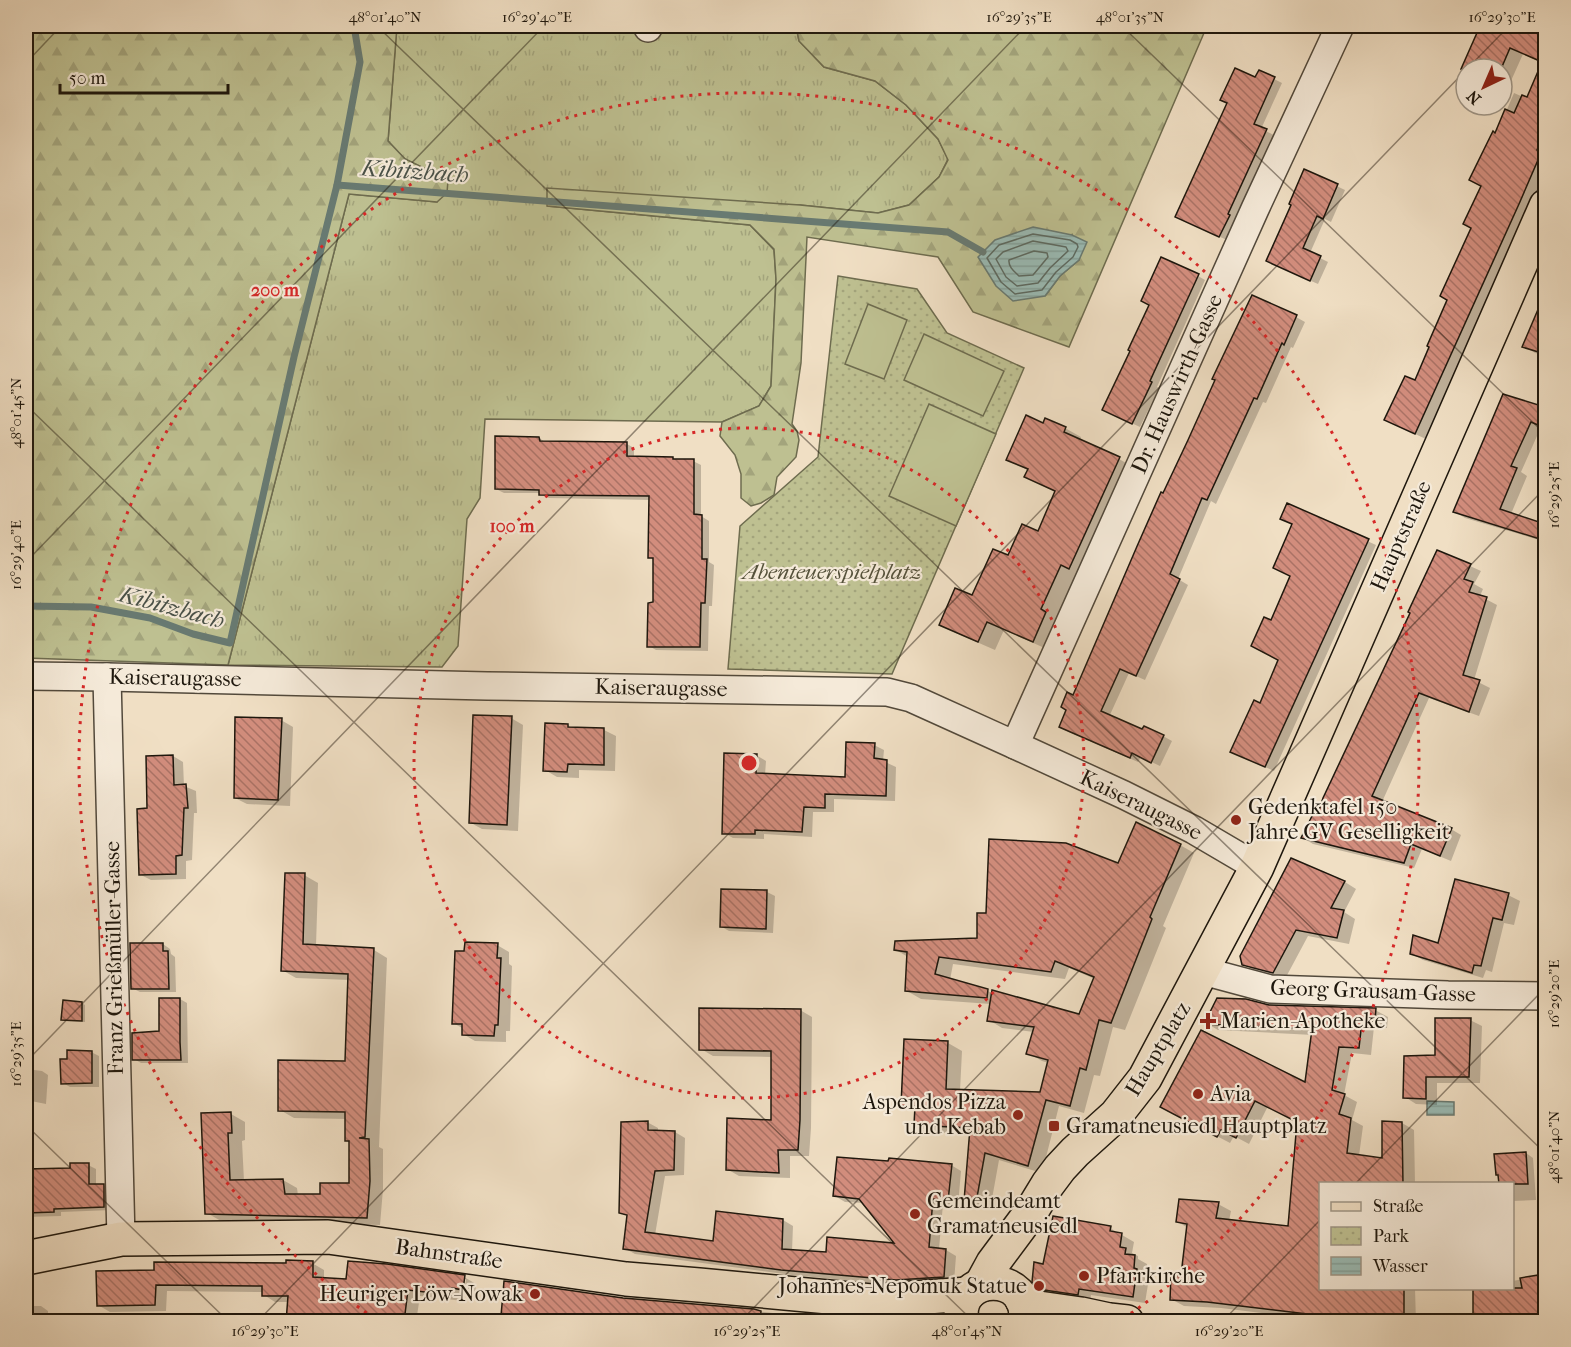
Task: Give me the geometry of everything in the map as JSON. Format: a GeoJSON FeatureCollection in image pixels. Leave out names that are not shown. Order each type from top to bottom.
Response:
{"type":"FeatureCollection","features":[{"type":"Feature","properties":{"kind":"main road","name":"Hauptstraße"},"geometry":{"type":"LineString","coordinates":[[1257,867],[1545,206]]}},
{"type":"Feature","properties":{"kind":"main road","name":"Hauptplatz"},"geometry":{"type":"LineString","coordinates":[[995,1302],[1014,1270],[1031,1212],[1060,1168],[1116,1115],[1145,1078],[1257,867]]}},
{"type":"Feature","properties":{"kind":"main road","name":"Bahnstraße"},"geometry":{"type":"LineString","coordinates":[[26,1258],[121,1239],[328,1237],[626,1279],[872,1301],[995,1302]]}},
{"type":"Feature","properties":{"kind":"main road","name":"Bahnstraße"},"geometry":{"type":"LineString","coordinates":[[872,1301],[942,1322]]}},
{"type":"Feature","properties":{"kind":"main road"},"geometry":{"type":"LineString","coordinates":[[995,1302],[1082,1314],[1113,1321]]}},
{"type":"Feature","properties":{"kind":"street","name":"Dr. Hauswirth-Gasse"},"geometry":{"type":"LineString","coordinates":[[1015,745],[1255,209],[1340,26]]}},
{"type":"Feature","properties":{"kind":"street","name":"Kaiseraugasse"},"geometry":{"type":"LineString","coordinates":[[26,676],[887,692],[911,698],[1015,745],[1194,830],[1257,867]]}},
{"type":"Feature","properties":{"kind":"street","name":"Franz Grießmüller-Gasse"},"geometry":{"type":"LineString","coordinates":[[107,676],[121,1239]]}},
{"type":"Feature","properties":{"kind":"street","name":"Georg Grausam-Gasse"},"geometry":{"type":"LineString","coordinates":[[1203,971],[1270,989],[1545,996]]}},
{"type":"Feature","properties":{"kind":"green space"},"geometry":{"type":"Polygon","coordinates":[[[26,26],[397,26],[388,141],[405,159],[448,180],[447,193],[437,202],[349,194],[228,665],[26,658],[26,26]]]}},
{"type":"Feature","properties":{"kind":"green space"},"geometry":{"type":"Polygon","coordinates":[[[397,26],[796,26],[799,41],[824,67],[875,81],[906,105],[938,139],[948,159],[939,177],[909,205],[878,213],[800,205],[547,206],[750,225],[774,250],[776,279],[771,386],[759,406],[722,422],[485,419],[480,498],[467,519],[458,646],[442,667],[228,665],[349,194],[437,202],[448,180],[405,159],[388,141],[397,26]]]}},
{"type":"Feature","properties":{"kind":"green space"},"geometry":{"type":"Polygon","coordinates":[[[796,26],[1090,26],[1204,33],[1069,347],[973,312],[938,257],[807,237],[801,363],[792,424],[799,440],[796,457],[777,477],[774,495],[751,506],[741,498],[741,474],[735,455],[720,436],[722,422],[759,406],[771,386],[776,279],[774,249],[750,225],[547,206],[547,188],[800,205],[878,213],[909,205],[939,177],[948,160],[938,139],[906,105],[875,81],[824,67],[799,41],[796,26]],[[1072,235],[1045,296],[1060,276],[1079,260],[1072,235]]]}},
{"type":"Feature","properties":{"kind":"green space","name":"Abenteuerspielplatz"},"geometry":{"type":"Polygon","coordinates":[[[838,276],[917,289],[947,333],[1024,368],[892,674],[728,669],[740,526],[818,457],[838,276]]]}},
{"type":"Feature","properties":{"kind":"green space"},"geometry":{"type":"Polygon","coordinates":[[[868,304],[907,320],[884,379],[845,364],[868,304]]]}},
{"type":"Feature","properties":{"kind":"green space"},"geometry":{"type":"Polygon","coordinates":[[[924,334],[1004,371],[983,416],[904,380],[924,334]]]}},
{"type":"Feature","properties":{"kind":"green space"},"geometry":{"type":"Polygon","coordinates":[[[929,404],[996,434],[956,526],[889,496],[929,404]]]}},
{"type":"Feature","properties":{"kind":"water"},"geometry":{"type":"Polygon","coordinates":[[[1033,227],[1072,235],[1087,242],[1079,260],[1060,276],[1045,296],[1013,301],[996,286],[978,257],[995,240],[1033,227]]]}},
{"type":"Feature","properties":{"kind":"water"},"geometry":{"type":"Polygon","coordinates":[[[1427,1101],[1454,1102],[1454,1115],[1427,1115],[1427,1101]]]}},
{"type":"Feature","properties":{"kind":"building"},"geometry":{"type":"Polygon","coordinates":[[[1480,26],[1545,26],[1545,130],[1537,150],[1541,153],[1415,434],[1384,420],[1405,376],[1415,380],[1447,300],[1440,296],[1471,228],[1463,224],[1481,186],[1469,180],[1502,117],[1514,117],[1522,95],[1527,97],[1542,62],[1510,48],[1506,57],[1466,57],[1480,26]]]}},
{"type":"Feature","properties":{"kind":"building"},"geometry":{"type":"Polygon","coordinates":[[[1235,68],[1255,77],[1259,70],[1275,77],[1254,124],[1267,129],[1219,237],[1175,217],[1227,103],[1220,100],[1235,68]]]}},
{"type":"Feature","properties":{"kind":"building"},"geometry":{"type":"Polygon","coordinates":[[[1304,169],[1338,184],[1323,219],[1317,216],[1303,248],[1321,256],[1310,281],[1266,261],[1304,169]]]}},
{"type":"Feature","properties":{"kind":"building"},"geometry":{"type":"Polygon","coordinates":[[[1161,257],[1199,274],[1132,424],[1102,410],[1149,305],[1141,301],[1161,257]]]}},
{"type":"Feature","properties":{"kind":"building"},"geometry":{"type":"Polygon","coordinates":[[[1545,293],[1545,354],[1522,347],[1545,293]]]}},
{"type":"Feature","properties":{"kind":"building"},"geometry":{"type":"Polygon","coordinates":[[[1252,295],[1297,315],[1257,399],[1254,398],[1207,500],[1202,498],[1170,574],[1180,579],[1136,676],[1120,669],[1101,711],[1142,729],[1144,726],[1164,735],[1151,763],[1132,753],[1130,758],[1059,727],[1066,710],[1061,707],[1067,692],[1073,695],[1161,492],[1163,493],[1188,440],[1215,380],[1212,379],[1252,295]]]}},
{"type":"Feature","properties":{"kind":"building"},"geometry":{"type":"Polygon","coordinates":[[[1503,394],[1545,407],[1545,428],[1531,422],[1511,466],[1517,468],[1500,509],[1545,524],[1543,540],[1453,512],[1503,394]]]}},
{"type":"Feature","properties":{"kind":"building"},"geometry":{"type":"Polygon","coordinates":[[[1026,415],[1043,423],[1045,418],[1066,427],[1064,432],[1120,457],[1069,569],[1061,565],[1041,609],[1046,612],[1033,642],[987,622],[978,642],[939,625],[955,588],[972,595],[993,549],[1008,555],[1022,524],[1038,531],[1055,491],[1024,477],[1028,469],[1006,460],[1026,415]]]}},
{"type":"Feature","properties":{"kind":"building"},"geometry":{"type":"Polygon","coordinates":[[[495,436],[539,437],[540,441],[627,442],[627,456],[694,459],[694,514],[702,515],[702,559],[707,559],[705,603],[701,603],[700,647],[647,647],[648,603],[653,602],[653,558],[648,558],[649,496],[539,495],[539,490],[495,489],[495,436]]]}},
{"type":"Feature","properties":{"kind":"building"},"geometry":{"type":"Polygon","coordinates":[[[1287,503],[1369,539],[1265,767],[1230,752],[1254,700],[1260,703],[1278,660],[1251,646],[1264,617],[1271,620],[1290,576],[1273,568],[1292,524],[1280,519],[1287,503]]]}},
{"type":"Feature","properties":{"kind":"building"},"geometry":{"type":"Polygon","coordinates":[[[1437,550],[1471,564],[1464,579],[1473,582],[1469,592],[1487,597],[1463,675],[1480,680],[1469,712],[1419,693],[1372,796],[1452,828],[1440,856],[1411,844],[1404,863],[1301,838],[1314,812],[1318,813],[1437,550]]]}},
{"type":"Feature","properties":{"kind":"building"},"geometry":{"type":"Polygon","coordinates":[[[473,715],[512,716],[507,825],[469,823],[473,715]]]}},
{"type":"Feature","properties":{"kind":"building"},"geometry":{"type":"Polygon","coordinates":[[[235,717],[282,718],[278,800],[234,798],[235,717]]]}},
{"type":"Feature","properties":{"kind":"building"},"geometry":{"type":"Polygon","coordinates":[[[545,723],[568,724],[568,727],[604,728],[604,765],[568,764],[567,772],[543,771],[545,723]]]}},
{"type":"Feature","properties":{"kind":"building"},"geometry":{"type":"Polygon","coordinates":[[[846,742],[875,743],[874,758],[887,760],[886,796],[825,794],[825,808],[804,807],[802,832],[755,830],[755,834],[722,834],[724,753],[757,754],[756,773],[845,777],[846,742]]]}},
{"type":"Feature","properties":{"kind":"building"},"geometry":{"type":"Polygon","coordinates":[[[173,755],[174,785],[186,784],[188,808],[184,808],[182,855],[176,856],[176,874],[139,875],[137,809],[147,808],[146,756],[173,755]]]}},
{"type":"Feature","properties":{"kind":"building"},"geometry":{"type":"Polygon","coordinates":[[[1136,822],[1181,844],[1150,917],[1152,919],[1111,1023],[1099,1020],[1086,1070],[1080,1068],[1070,1106],[1046,1100],[1028,1166],[985,1153],[976,1203],[964,1201],[970,1128],[914,1125],[915,1106],[901,1106],[904,1039],[948,1041],[946,1089],[1040,1092],[1048,1060],[1026,1054],[1034,1027],[987,1021],[992,990],[1079,1014],[1094,977],[1055,961],[1051,972],[939,957],[935,974],[988,989],[987,998],[905,991],[907,952],[894,950],[895,941],[977,938],[977,913],[986,913],[989,839],[1066,843],[1118,863],[1136,822]]]}},
{"type":"Feature","properties":{"kind":"building"},"geometry":{"type":"Polygon","coordinates":[[[1291,858],[1345,881],[1331,908],[1344,910],[1337,938],[1296,930],[1273,973],[1242,965],[1240,956],[1291,858]]]}},
{"type":"Feature","properties":{"kind":"building"},"geometry":{"type":"Polygon","coordinates":[[[285,873],[305,873],[303,944],[374,948],[365,1137],[359,1138],[369,1139],[370,1181],[367,1218],[205,1214],[201,1113],[231,1112],[232,1133],[228,1133],[230,1180],[283,1179],[285,1194],[320,1194],[320,1183],[349,1183],[349,1141],[345,1141],[345,1112],[278,1111],[278,1060],[345,1061],[348,974],[281,971],[285,873]]]}},
{"type":"Feature","properties":{"kind":"building"},"geometry":{"type":"Polygon","coordinates":[[[1455,879],[1509,893],[1502,920],[1493,918],[1481,966],[1474,965],[1472,973],[1410,954],[1413,935],[1438,943],[1455,879]]]}},
{"type":"Feature","properties":{"kind":"building"},"geometry":{"type":"Polygon","coordinates":[[[721,889],[767,890],[766,929],[720,927],[721,889]]]}},
{"type":"Feature","properties":{"kind":"building"},"geometry":{"type":"Polygon","coordinates":[[[465,942],[498,943],[497,958],[501,958],[498,1025],[495,1025],[494,1036],[462,1035],[462,1024],[452,1024],[455,951],[464,951],[465,942]]]}},
{"type":"Feature","properties":{"kind":"building"},"geometry":{"type":"Polygon","coordinates":[[[130,943],[163,943],[163,951],[168,951],[169,989],[131,989],[130,943]]]}},
{"type":"Feature","properties":{"kind":"building"},"geometry":{"type":"Polygon","coordinates":[[[159,998],[180,998],[181,1060],[132,1060],[132,1033],[159,1031],[159,998]]]}},
{"type":"Feature","properties":{"kind":"building"},"geometry":{"type":"Polygon","coordinates":[[[1217,998],[1246,999],[1269,1005],[1376,1008],[1375,1021],[1362,1021],[1359,1048],[1339,1047],[1332,1090],[1345,1094],[1339,1114],[1351,1118],[1347,1153],[1382,1158],[1382,1121],[1402,1122],[1403,1182],[1319,1182],[1319,1290],[1404,1290],[1404,1322],[1374,1322],[1207,1302],[1170,1300],[1171,1274],[1181,1275],[1187,1224],[1176,1222],[1179,1199],[1219,1202],[1216,1218],[1288,1226],[1297,1122],[1255,1101],[1236,1138],[1221,1130],[1217,1137],[1160,1107],[1201,1030],[1305,1082],[1312,1029],[1204,1024],[1217,998]]]}},
{"type":"Feature","properties":{"kind":"building"},"geometry":{"type":"Polygon","coordinates":[[[63,1000],[82,1002],[82,1021],[61,1020],[63,1000]]]}},
{"type":"Feature","properties":{"kind":"building"},"geometry":{"type":"Polygon","coordinates":[[[699,1008],[801,1009],[798,1150],[778,1150],[779,1173],[726,1170],[727,1118],[771,1120],[771,1051],[699,1050],[699,1008]]]}},
{"type":"Feature","properties":{"kind":"building"},"geometry":{"type":"Polygon","coordinates":[[[1435,1018],[1471,1018],[1469,1077],[1426,1077],[1426,1099],[1403,1098],[1404,1056],[1435,1055],[1435,1018]]]}},
{"type":"Feature","properties":{"kind":"building"},"geometry":{"type":"Polygon","coordinates":[[[67,1050],[92,1051],[92,1083],[61,1084],[60,1059],[67,1059],[67,1050]]]}},
{"type":"Feature","properties":{"kind":"building"},"geometry":{"type":"Polygon","coordinates":[[[648,1121],[648,1130],[675,1131],[674,1170],[655,1171],[645,1232],[713,1241],[716,1211],[783,1219],[782,1249],[826,1252],[827,1237],[894,1243],[859,1199],[833,1196],[837,1157],[888,1161],[889,1158],[952,1164],[948,1201],[933,1199],[929,1247],[946,1249],[944,1277],[896,1280],[781,1270],[623,1249],[627,1215],[619,1213],[621,1122],[648,1121]]]}},
{"type":"Feature","properties":{"kind":"building"},"geometry":{"type":"Polygon","coordinates":[[[1526,1152],[1528,1184],[1499,1182],[1494,1154],[1526,1152]]]}},
{"type":"Feature","properties":{"kind":"building"},"geometry":{"type":"Polygon","coordinates":[[[70,1163],[89,1163],[89,1184],[104,1184],[104,1207],[54,1209],[54,1212],[26,1213],[26,1169],[70,1168],[70,1163]]]}},
{"type":"Feature","properties":{"kind":"building"},"geometry":{"type":"Polygon","coordinates":[[[1053,1216],[1111,1226],[1110,1231],[1122,1233],[1120,1247],[1126,1248],[1125,1254],[1135,1255],[1134,1268],[1137,1269],[1133,1297],[1079,1289],[1078,1295],[1044,1290],[1041,1288],[1042,1284],[1032,1282],[1034,1262],[1043,1264],[1053,1216]]]}},
{"type":"Feature","properties":{"kind":"building"},"geometry":{"type":"Polygon","coordinates":[[[286,1260],[313,1261],[313,1277],[346,1279],[348,1261],[465,1275],[463,1290],[452,1288],[451,1295],[408,1290],[404,1322],[286,1322],[288,1296],[262,1296],[262,1286],[156,1285],[155,1305],[97,1306],[96,1271],[154,1270],[154,1262],[286,1263],[286,1260]]]}},
{"type":"Feature","properties":{"kind":"building"},"geometry":{"type":"Polygon","coordinates":[[[1545,1274],[1545,1322],[1473,1322],[1473,1290],[1522,1288],[1520,1278],[1545,1274]]]}},
{"type":"Feature","properties":{"kind":"building"},"geometry":{"type":"Polygon","coordinates":[[[504,1281],[623,1298],[754,1309],[761,1311],[760,1322],[549,1322],[501,1316],[504,1281]]]}},
{"type":"Feature","properties":{"kind":"waterway"},"geometry":{"type":"LineString","coordinates":[[337,185],[360,62],[354,26]]}},
{"type":"Feature","properties":{"kind":"waterway","name":"Kibitzbach"},"geometry":{"type":"LineString","coordinates":[[26,606],[91,607],[150,618],[193,634],[230,643],[294,357],[337,185],[948,232],[983,252]]}},
{"type":"Feature","properties":{"kind":"place","name":"Gedenktafel 150 Jahre GV Geselligkeit"},"geometry":{"type":"Point","coordinates":[1236,820]}},
{"type":"Feature","properties":{"kind":"place","name":"Marien-Apotheke"},"geometry":{"type":"Point","coordinates":[1208,1021]}},
{"type":"Feature","properties":{"kind":"place","name":"Avia"},"geometry":{"type":"Point","coordinates":[1198,1094]}},
{"type":"Feature","properties":{"kind":"place","name":"Aspendos Pizza und Kebab"},"geometry":{"type":"Point","coordinates":[1018,1115]}},
{"type":"Feature","properties":{"kind":"place","name":"Gramatneusiedl Hauptplatz"},"geometry":{"type":"Point","coordinates":[1054,1126]}},
{"type":"Feature","properties":{"kind":"place","name":"Gemeindeamt Gramatneusiedl"},"geometry":{"type":"Point","coordinates":[915,1214]}},
{"type":"Feature","properties":{"kind":"place","name":"Pfarrkirche"},"geometry":{"type":"Point","coordinates":[1084,1276]}},
{"type":"Feature","properties":{"kind":"place","name":"Johannes-Nepomuk Statue"},"geometry":{"type":"Point","coordinates":[1039,1286]}},
{"type":"Feature","properties":{"kind":"place","name":"Heuriger Löw-Nowak"},"geometry":{"type":"Point","coordinates":[535,1294]}}]}
